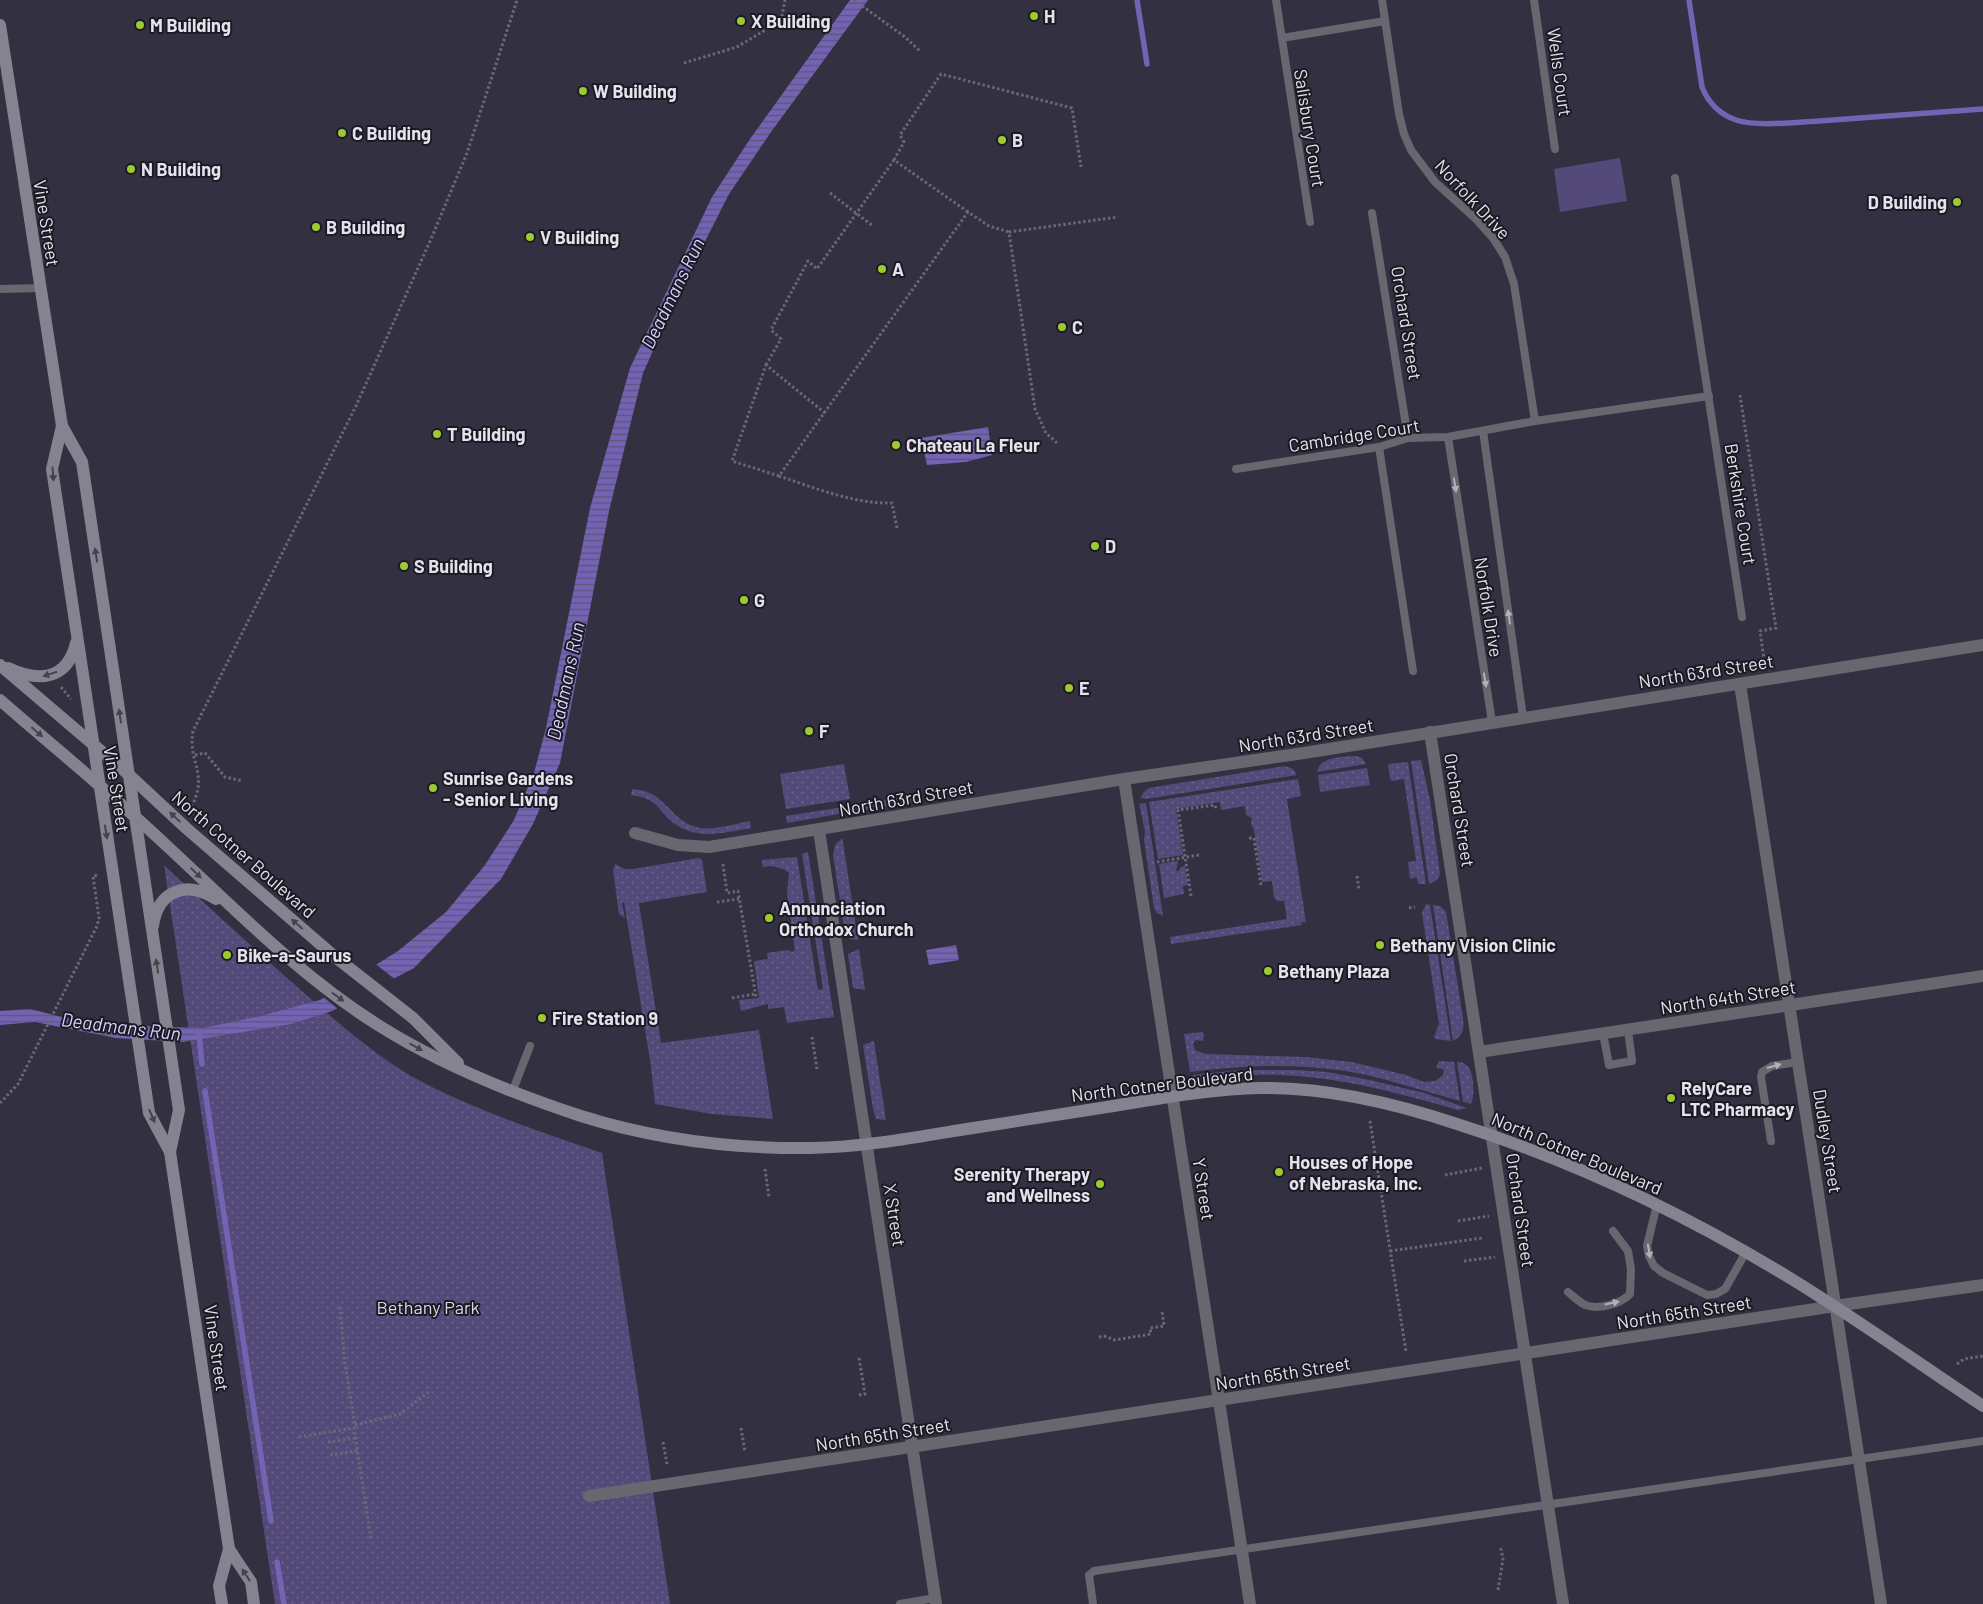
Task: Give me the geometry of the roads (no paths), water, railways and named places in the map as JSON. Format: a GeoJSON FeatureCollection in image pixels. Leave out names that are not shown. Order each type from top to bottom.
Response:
{"type":"FeatureCollection","features":[{"type":"Feature","properties":{"kind":"main road","name":"Vine Street"},"geometry":{"type":"LineString","coordinates":[[0,26],[62,426],[82,462],[174,1078],[178,1110],[170,1152],[229,1549],[219,1586],[222,1604]]}},
{"type":"Feature","properties":{"kind":"main road","name":"Vine Street"},"geometry":{"type":"LineString","coordinates":[[62,426],[52,469],[92,744],[149,1113],[170,1152]]}},
{"type":"Feature","properties":{"kind":"main road"},"geometry":{"type":"LineString","coordinates":[[0,665],[30,676],[53,675],[61,670],[71,657],[77,638]]}},
{"type":"Feature","properties":{"kind":"main road","name":"North Cotner Boulevard"},"geometry":{"type":"LineString","coordinates":[[0,665],[128,774],[186,828],[334,956],[413,1018],[463,1069]]}},
{"type":"Feature","properties":{"kind":"main road","name":"North Cotner Boulevard"},"geometry":{"type":"LineString","coordinates":[[0,700],[135,816],[231,908],[303,970],[374,1023],[428,1053],[463,1069],[584,1117],[671,1137],[758,1147],[813,1148],[866,1144],[1225,1090],[1257,1088],[1321,1091],[1391,1105],[1493,1135],[1587,1172],[1658,1204],[1746,1252],[1835,1306],[1983,1406]]}},
{"type":"Feature","properties":{"kind":"main road"},"geometry":{"type":"LineString","coordinates":[[153,941],[153,925],[156,912],[164,899],[175,891],[199,890],[231,908]]}},
{"type":"Feature","properties":{"kind":"main road","name":"Vine Street"},"geometry":{"type":"LineString","coordinates":[[229,1549],[250,1582],[254,1604]]}},
{"type":"Feature","properties":{"kind":"street","name":"North 63rd Street"},"geometry":{"type":"LineString","coordinates":[[635,833],[678,845],[709,847],[1983,645]]}},
{"type":"Feature","properties":{"kind":"street","name":"Dudley Street"},"geometry":{"type":"LineString","coordinates":[[1740,684],[1881,1604]]}},
{"type":"Feature","properties":{"kind":"street","name":"Orchard Street"},"geometry":{"type":"LineString","coordinates":[[1430,732],[1493,1135],[1563,1604]]}},
{"type":"Feature","properties":{"kind":"street","name":"Y Street"},"geometry":{"type":"LineString","coordinates":[[1124,780],[1250,1604]]}},
{"type":"Feature","properties":{"kind":"street","name":"X Street"},"geometry":{"type":"LineString","coordinates":[[819,830],[936,1601]]}},
{"type":"Feature","properties":{"kind":"street","name":"North 64th Street"},"geometry":{"type":"LineString","coordinates":[[1479,1052],[1983,976]]}},
{"type":"Feature","properties":{"kind":"street","name":"North 65th Street"},"geometry":{"type":"LineString","coordinates":[[589,1496],[1983,1285]]}},
{"type":"Feature","properties":{"kind":"lane","name":"Salisbury Court"},"geometry":{"type":"LineString","coordinates":[[1276,0],[1310,222]]}},
{"type":"Feature","properties":{"kind":"lane","name":"Norfolk Drive"},"geometry":{"type":"LineString","coordinates":[[1382,0],[1399,114],[1404,134],[1411,150],[1435,182],[1476,219],[1493,238],[1505,256],[1514,284],[1535,421]]}},
{"type":"Feature","properties":{"kind":"lane","name":"Wells Court"},"geometry":{"type":"LineString","coordinates":[[1534,0],[1556,149]]}},
{"type":"Feature","properties":{"kind":"lane"},"geometry":{"type":"LineString","coordinates":[[1282,38],[1385,21]]}},
{"type":"Feature","properties":{"kind":"lane","name":"Berkshire Court"},"geometry":{"type":"LineString","coordinates":[[1675,178],[1742,617]]}},
{"type":"Feature","properties":{"kind":"lane","name":"Orchard Street"},"geometry":{"type":"LineString","coordinates":[[1372,213],[1408,438]]}},
{"type":"Feature","properties":{"kind":"lane"},"geometry":{"type":"LineString","coordinates":[[0,289],[40,288]]}},
{"type":"Feature","properties":{"kind":"lane"},"geometry":{"type":"LineString","coordinates":[[1535,421],[1709,396]]}},
{"type":"Feature","properties":{"kind":"lane","name":"Cambridge Court"},"geometry":{"type":"LineString","coordinates":[[1236,468],[1379,447],[1408,438],[1448,436],[1535,421]]}},
{"type":"Feature","properties":{"kind":"lane","name":"Norfolk Drive"},"geometry":{"type":"LineString","coordinates":[[1483,431],[1523,717]]}},
{"type":"Feature","properties":{"kind":"lane","name":"Norfolk Drive"},"geometry":{"type":"LineString","coordinates":[[1448,436],[1492,722]]}},
{"type":"Feature","properties":{"kind":"lane"},"geometry":{"type":"LineString","coordinates":[[1379,447],[1413,671]]}},
{"type":"Feature","properties":{"kind":"lane"},"geometry":{"type":"LineString","coordinates":[[1604,1034],[1608,1065],[1632,1062],[1628,1030]]}},
{"type":"Feature","properties":{"kind":"lane"},"geometry":{"type":"LineString","coordinates":[[513,1090],[530,1046]]}},
{"type":"Feature","properties":{"kind":"lane"},"geometry":{"type":"LineString","coordinates":[[1771,1141],[1761,1077],[1762,1072],[1772,1066],[1798,1062]]}},
{"type":"Feature","properties":{"kind":"lane"},"geometry":{"type":"LineString","coordinates":[[1658,1204],[1646,1246],[1654,1266],[1663,1273],[1707,1295],[1716,1294],[1725,1289],[1746,1252]]}},
{"type":"Feature","properties":{"kind":"lane"},"geometry":{"type":"LineString","coordinates":[[1568,1292],[1583,1304],[1593,1307],[1619,1302],[1630,1294],[1632,1288],[1628,1251],[1612,1231]]}},
{"type":"Feature","properties":{"kind":"lane"},"geometry":{"type":"LineString","coordinates":[[1093,1604],[1089,1576],[1094,1571],[1983,1441]]}},
{"type":"Feature","properties":{"kind":"lane"},"geometry":{"type":"LineString","coordinates":[[900,1604],[936,1601]]}},
{"type":"Feature","properties":{"kind":"water","name":"Deadmans Run"},"geometry":{"type":"Polygon","coordinates":[[[850,0],[868,0],[771,132],[729,194],[680,291],[643,373],[609,511],[560,763],[533,824],[501,879],[414,968],[332,1011],[291,1024],[183,1042],[116,1038],[35,1022],[0,1025],[0,1011],[30,1009],[70,1019],[112,1025],[203,1028],[261,1016],[320,1000],[398,951],[446,912],[485,865],[514,820],[534,773],[546,728],[590,508],[630,368],[712,197],[750,139],[850,0]]]}},
{"type":"Feature","properties":{"kind":"water"},"geometry":{"type":"Polygon","coordinates":[[[988,427],[992,455],[966,462],[927,465],[921,438],[988,427]]]}},
{"type":"Feature","properties":{"kind":"water"},"geometry":{"type":"Polygon","coordinates":[[[956,945],[959,960],[929,965],[926,950],[956,945]]]}},
{"type":"Feature","properties":{"kind":"waterway"},"geometry":{"type":"LineString","coordinates":[[1137,0],[1147,64]]}},
{"type":"Feature","properties":{"kind":"waterway"},"geometry":{"type":"LineString","coordinates":[[1689,0],[1702,87],[1707,98],[1715,107],[1736,120],[1755,123],[1777,123],[1983,109]]}},
{"type":"Feature","properties":{"kind":"waterway"},"geometry":{"type":"LineString","coordinates":[[199,1034],[202,1064]]}},
{"type":"Feature","properties":{"kind":"waterway"},"geometry":{"type":"LineString","coordinates":[[205,1091],[271,1521]]}},
{"type":"Feature","properties":{"kind":"waterway"},"geometry":{"type":"LineString","coordinates":[[277,1562],[284,1604]]}},
{"type":"Feature","properties":{"kind":"place","name":"H"},"geometry":{"type":"Point","coordinates":[1034,16]}},
{"type":"Feature","properties":{"kind":"place","name":"X Building"},"geometry":{"type":"Point","coordinates":[741,21]}},
{"type":"Feature","properties":{"kind":"place","name":"M Building"},"geometry":{"type":"Point","coordinates":[140,25]}},
{"type":"Feature","properties":{"kind":"place","name":"W Building"},"geometry":{"type":"Point","coordinates":[583,91]}},
{"type":"Feature","properties":{"kind":"place","name":"C Building"},"geometry":{"type":"Point","coordinates":[342,133]}},
{"type":"Feature","properties":{"kind":"place","name":"B"},"geometry":{"type":"Point","coordinates":[1002,140]}},
{"type":"Feature","properties":{"kind":"place","name":"N Building"},"geometry":{"type":"Point","coordinates":[131,169]}},
{"type":"Feature","properties":{"kind":"place","name":"D Building"},"geometry":{"type":"Point","coordinates":[1957,202]}},
{"type":"Feature","properties":{"kind":"place","name":"B Building"},"geometry":{"type":"Point","coordinates":[316,227]}},
{"type":"Feature","properties":{"kind":"place","name":"V Building"},"geometry":{"type":"Point","coordinates":[530,237]}},
{"type":"Feature","properties":{"kind":"place","name":"A"},"geometry":{"type":"Point","coordinates":[882,269]}},
{"type":"Feature","properties":{"kind":"place","name":"C"},"geometry":{"type":"Point","coordinates":[1062,327]}},
{"type":"Feature","properties":{"kind":"place","name":"T Building"},"geometry":{"type":"Point","coordinates":[437,434]}},
{"type":"Feature","properties":{"kind":"place","name":"Chateau La Fleur"},"geometry":{"type":"Point","coordinates":[896,445]}},
{"type":"Feature","properties":{"kind":"place","name":"D"},"geometry":{"type":"Point","coordinates":[1095,546]}},
{"type":"Feature","properties":{"kind":"place","name":"S Building"},"geometry":{"type":"Point","coordinates":[404,566]}},
{"type":"Feature","properties":{"kind":"place","name":"G"},"geometry":{"type":"Point","coordinates":[744,600]}},
{"type":"Feature","properties":{"kind":"place","name":"E"},"geometry":{"type":"Point","coordinates":[1069,688]}},
{"type":"Feature","properties":{"kind":"place","name":"F"},"geometry":{"type":"Point","coordinates":[809,731]}},
{"type":"Feature","properties":{"kind":"place","name":"Sunrise Gardens - Senior Living"},"geometry":{"type":"Point","coordinates":[433,788]}},
{"type":"Feature","properties":{"kind":"place","name":"Annunciation Orthodox Church"},"geometry":{"type":"Point","coordinates":[769,918]}},
{"type":"Feature","properties":{"kind":"place","name":"Bethany Vision Clinic"},"geometry":{"type":"Point","coordinates":[1380,945]}},
{"type":"Feature","properties":{"kind":"place","name":"Bike-a-Saurus"},"geometry":{"type":"Point","coordinates":[227,955]}},
{"type":"Feature","properties":{"kind":"place","name":"Bethany Plaza"},"geometry":{"type":"Point","coordinates":[1268,971]}},
{"type":"Feature","properties":{"kind":"place","name":"Fire Station 9"},"geometry":{"type":"Point","coordinates":[542,1018]}},
{"type":"Feature","properties":{"kind":"place","name":"RelyCare LTC Pharmacy"},"geometry":{"type":"Point","coordinates":[1671,1098]}},
{"type":"Feature","properties":{"kind":"place","name":"Houses of Hope of Nebraska, Inc."},"geometry":{"type":"Point","coordinates":[1279,1172]}},
{"type":"Feature","properties":{"kind":"place","name":"Serenity Therapy and Wellness"},"geometry":{"type":"Point","coordinates":[1100,1184]}},
{"type":"Feature","properties":{"kind":"park label","name":"Bethany Park"},"geometry":{"type":"Point","coordinates":[428,1307]}}]}
